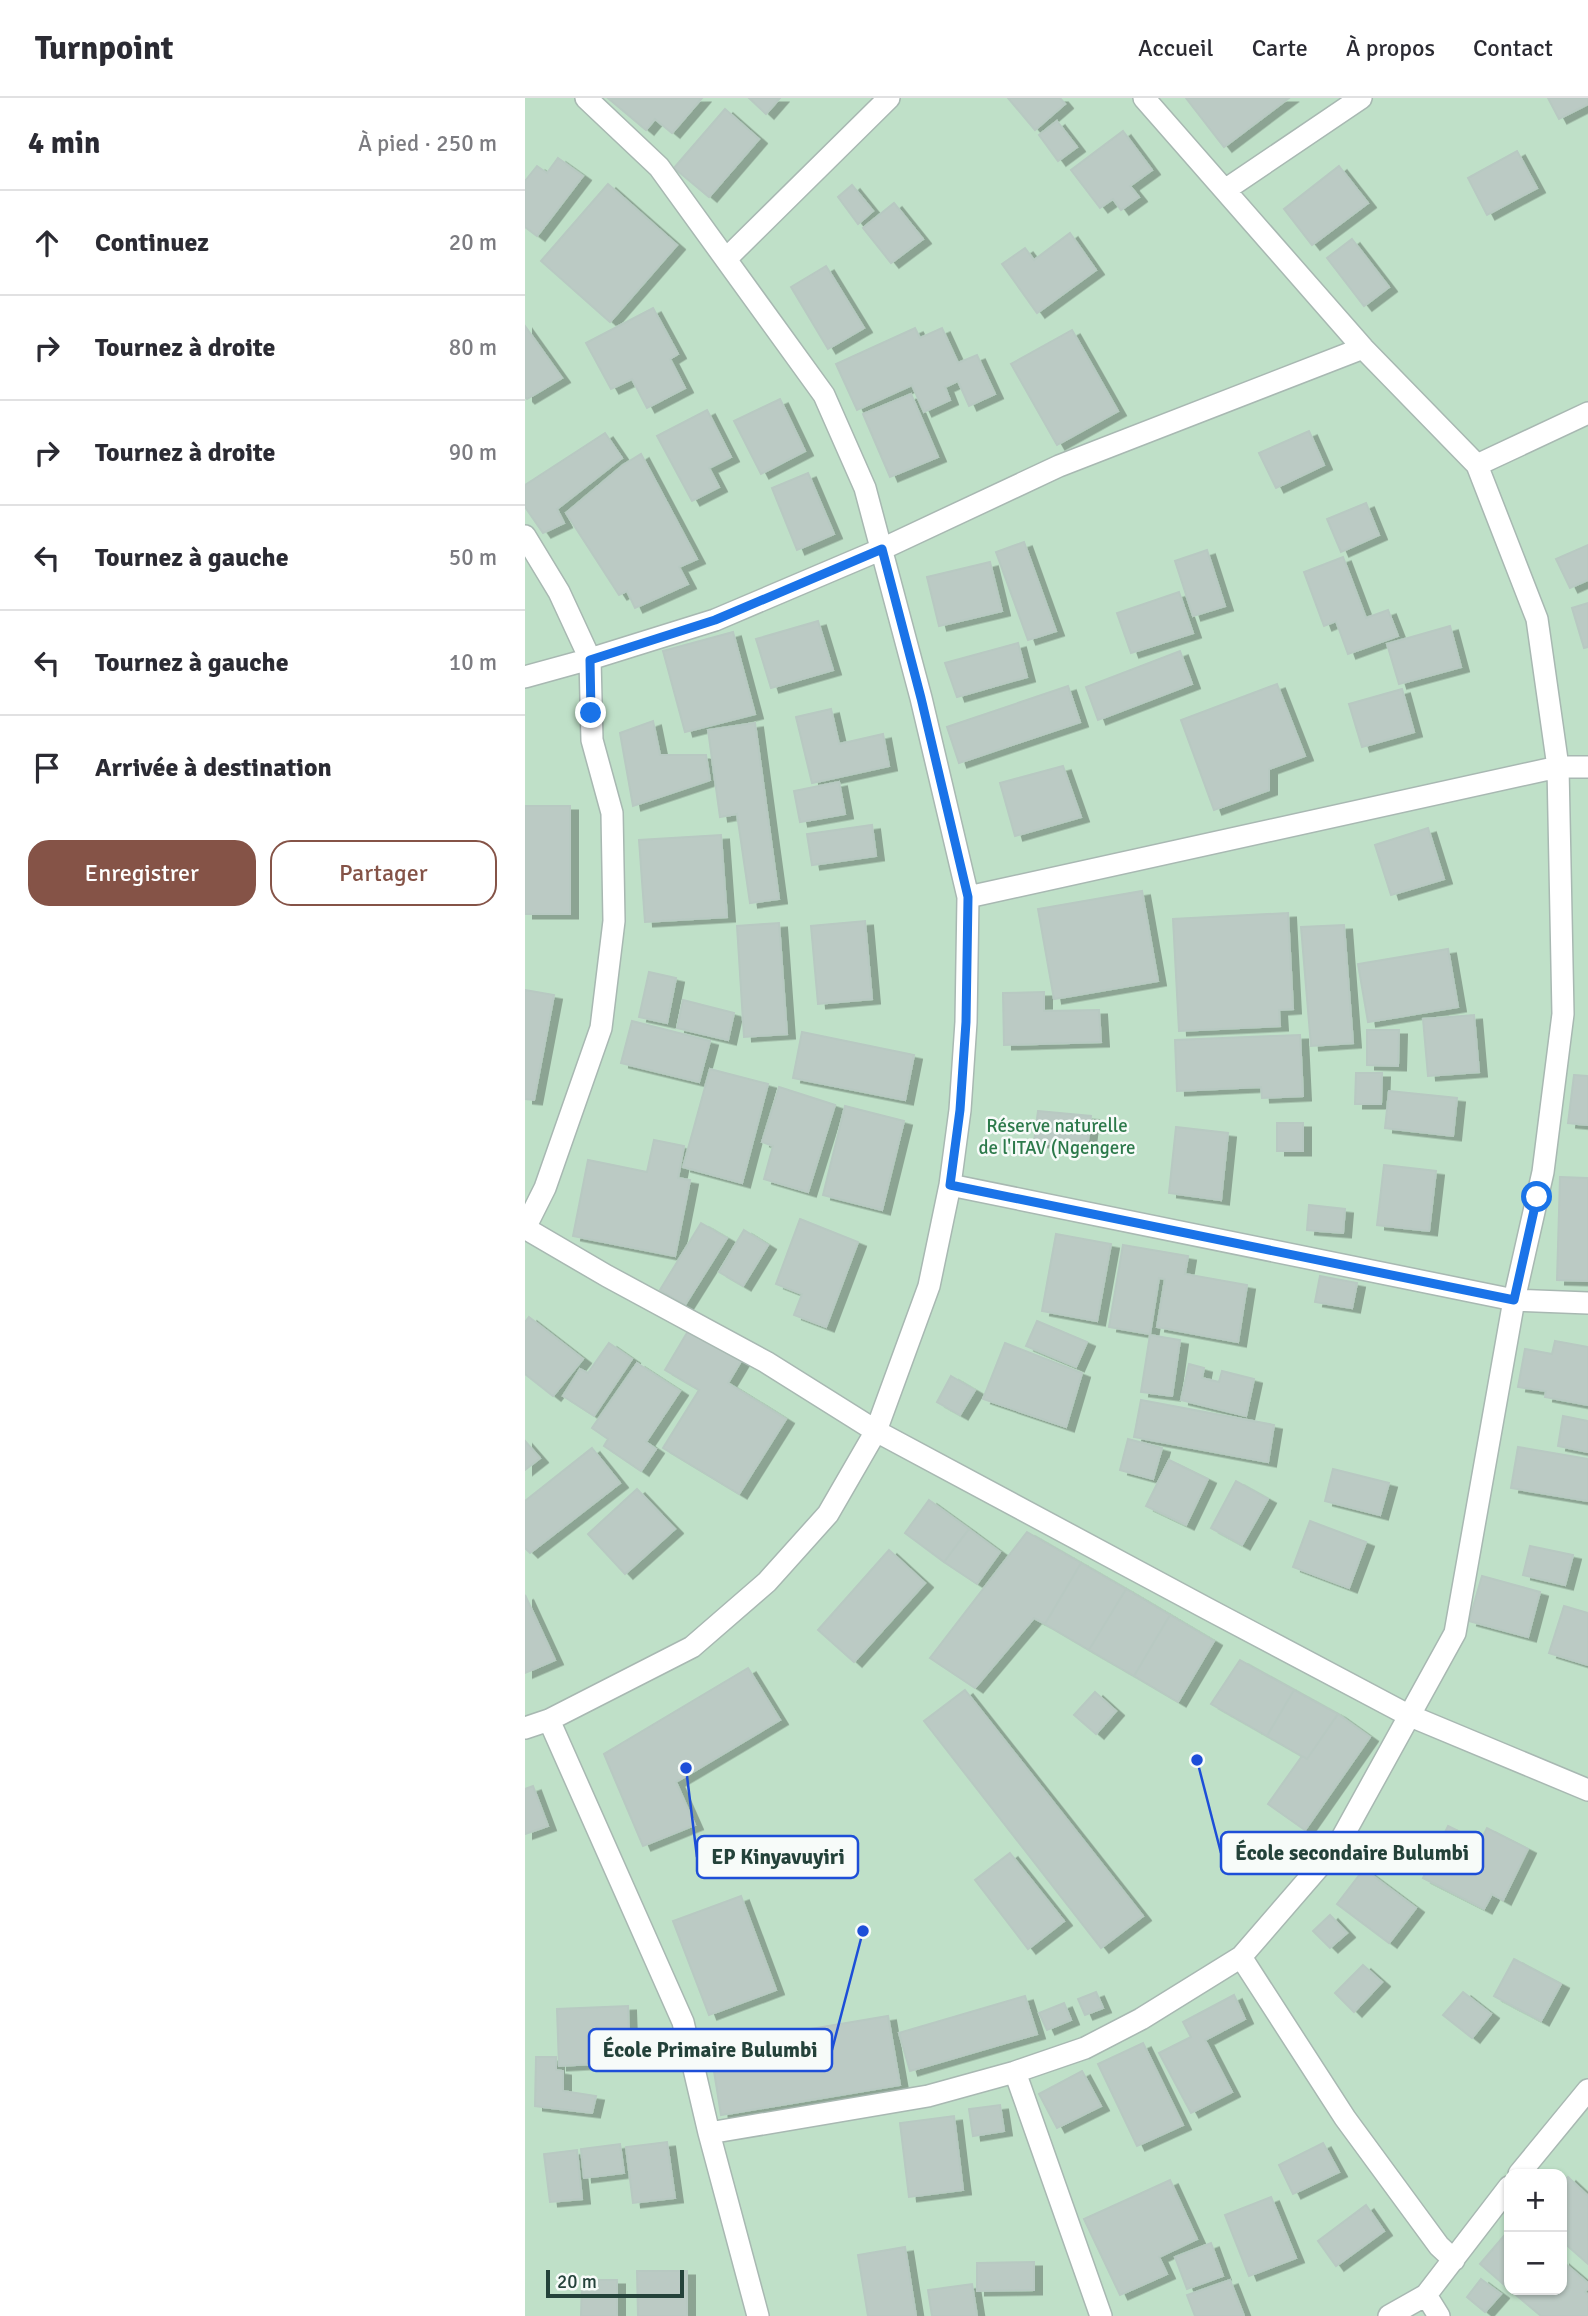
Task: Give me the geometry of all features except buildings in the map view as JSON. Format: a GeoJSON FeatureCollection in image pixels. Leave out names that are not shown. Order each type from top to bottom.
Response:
{"type":"FeatureCollection","features":[{"type":"Feature","properties":{"kind":"street"},"geometry":{"type":"LineString","coordinates":[[525,1728],[549,1720],[692,1647],[767,1582],[828,1514],[876,1431],[929,1286],[950,1185],[961,1098],[966,1022],[968,897],[921,698],[865,488],[824,394],[659,167],[586,98]]}},
{"type":"Feature","properties":{"kind":"street"},"geometry":{"type":"LineString","coordinates":[[726,259],[889,98]]}},
{"type":"Feature","properties":{"kind":"street"},"geometry":{"type":"LineString","coordinates":[[709,2133],[928,2096],[1015,2072],[1085,2048],[1141,2019],[1241,1956],[1338,1845],[1455,1633],[1514,1300],[1543,1172],[1563,1014],[1558,767],[1537,619],[1476,465],[1363,348],[1144,98]]}},
{"type":"Feature","properties":{"kind":"street"},"geometry":{"type":"LineString","coordinates":[[1225,191],[1361,98]]}},
{"type":"Feature","properties":{"kind":"street"},"geometry":{"type":"LineString","coordinates":[[525,677],[590,660],[715,620],[882,549],[1059,466],[1363,348]]}},
{"type":"Feature","properties":{"kind":"street"},"geometry":{"type":"LineString","coordinates":[[1476,465],[1588,413]]}},
{"type":"Feature","properties":{"kind":"street"},"geometry":{"type":"LineString","coordinates":[[525,536],[559,592],[590,660],[592,740],[612,813],[614,920],[601,1028],[545,1188],[525,1228],[607,1276],[766,1362],[876,1431],[1408,1715],[1588,1790]]}},
{"type":"Feature","properties":{"kind":"street"},"geometry":{"type":"LineString","coordinates":[[968,897],[1558,767],[1588,767]]}},
{"type":"Feature","properties":{"kind":"street"},"geometry":{"type":"LineString","coordinates":[[950,1185],[1514,1300],[1588,1303]]}},
{"type":"Feature","properties":{"kind":"street"},"geometry":{"type":"LineString","coordinates":[[549,1720],[684,2022],[709,2133],[758,2316]]}},
{"type":"Feature","properties":{"kind":"street"},"geometry":{"type":"LineString","coordinates":[[1241,1956],[1345,2118],[1439,2246],[1454,2260]]}},
{"type":"Feature","properties":{"kind":"street"},"geometry":{"type":"LineString","coordinates":[[1015,2072],[1101,2316]]}},
{"type":"Feature","properties":{"kind":"street"},"geometry":{"type":"LineString","coordinates":[[1523,2169],[1588,2090]]}},
{"type":"Feature","properties":{"kind":"street"},"geometry":{"type":"LineString","coordinates":[[1389,2316],[1426,2295],[1504,2194]]}},
{"type":"Feature","properties":{"kind":"street"},"geometry":{"type":"LineString","coordinates":[[1426,2295],[1439,2316]]}},
{"type":"Feature","properties":{"kind":"green space","name":"Réserve naturelle de l'ITAV (Ngengere"},"geometry":{"type":"Polygon","coordinates":[[[525,98],[1588,98],[1588,2316],[525,2316],[525,98]]]}},
{"type":"Feature","properties":{"kind":"place","name":"École secondaire Bulumbi"},"geometry":{"type":"Point","coordinates":[1197,1760]}},
{"type":"Feature","properties":{"kind":"place","name":"EP Kinyavuyiri"},"geometry":{"type":"Point","coordinates":[686,1768]}},
{"type":"Feature","properties":{"kind":"place","name":"École Primaire Bulumbi"},"geometry":{"type":"Point","coordinates":[863,1931]}},
{"type":"Feature","properties":{"kind":"route"},"geometry":{"type":"LineString","coordinates":[[591,713],[590,660],[715,620],[882,549],[921,698],[968,897],[966,1022],[960,1110],[950,1185],[1514,1300],[1537,1197]]}}]}
